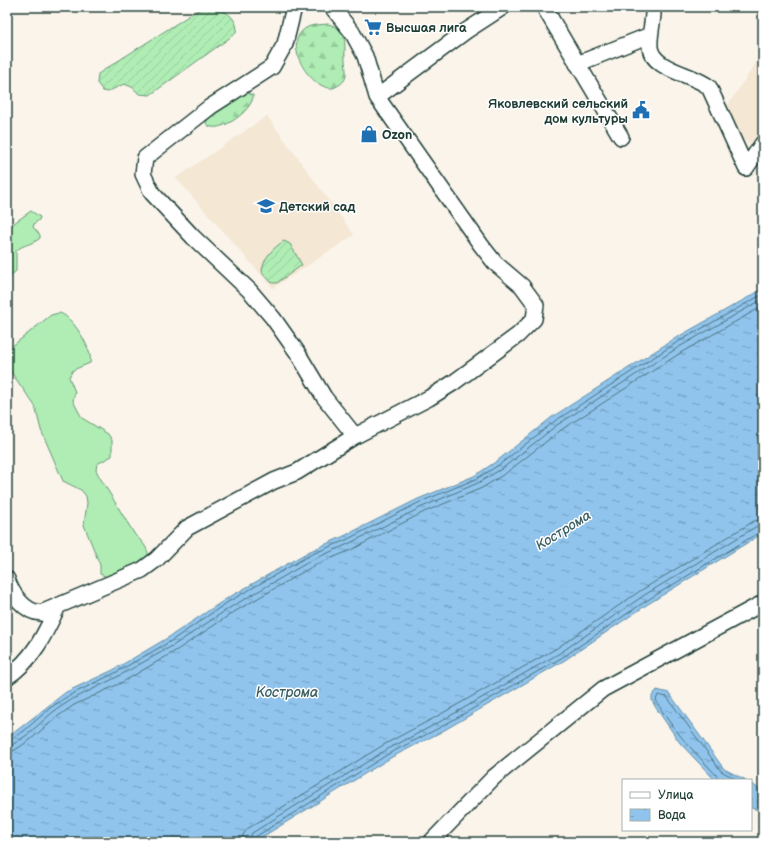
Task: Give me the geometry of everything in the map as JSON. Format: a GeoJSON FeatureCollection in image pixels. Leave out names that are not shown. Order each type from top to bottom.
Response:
{"type":"FeatureCollection","features":[{"type":"Feature","properties":{"kind":"street"},"geometry":{"type":"LineString","coordinates":[[294,7],[286,44],[272,67],[215,104],[177,135],[152,151],[145,158],[143,174],[152,194],[193,237],[250,291],[273,318],[297,352],[324,397],[355,436]]}},
{"type":"Feature","properties":{"kind":"street"},"geometry":{"type":"LineString","coordinates":[[7,579],[24,607],[33,613],[41,613],[142,570],[157,559],[187,528],[274,481],[297,472],[355,436],[398,415],[453,383],[518,335],[530,323],[536,312],[536,305],[522,286],[495,263],[377,97],[365,56],[352,32],[332,7]]}},
{"type":"Feature","properties":{"kind":"street"},"geometry":{"type":"LineString","coordinates":[[377,97],[466,30],[502,7]]}},
{"type":"Feature","properties":{"kind":"street"},"geometry":{"type":"LineString","coordinates":[[544,7],[620,137]]}},
{"type":"Feature","properties":{"kind":"street"},"geometry":{"type":"LineString","coordinates":[[653,7],[654,18],[650,35],[650,49],[659,63],[702,81],[708,87],[746,168],[763,143]]}},
{"type":"Feature","properties":{"kind":"street"},"geometry":{"type":"LineString","coordinates":[[577,64],[650,35]]}},
{"type":"Feature","properties":{"kind":"street"},"geometry":{"type":"LineString","coordinates":[[431,842],[494,777],[603,689],[763,603]]}},
{"type":"Feature","properties":{"kind":"street"},"geometry":{"type":"LineString","coordinates":[[7,677],[29,658],[39,645],[58,606]]}},
{"type":"Feature","properties":{"kind":"shaded area"},"geometry":{"type":"Polygon","coordinates":[[[763,53],[763,131],[755,142],[748,143],[735,134],[725,109],[763,53]]]}},
{"type":"Feature","properties":{"kind":"shaded area","name":"Детский сад"},"geometry":{"type":"Polygon","coordinates":[[[267,116],[354,235],[273,288],[176,178],[267,116]]]}},
{"type":"Feature","properties":{"kind":"green space"},"geometry":{"type":"Polygon","coordinates":[[[213,7],[229,14],[232,17],[237,29],[235,34],[150,95],[139,94],[132,87],[124,84],[107,92],[103,91],[97,83],[98,74],[107,68],[201,8],[213,7]]]}},
{"type":"Feature","properties":{"kind":"green space"},"geometry":{"type":"Polygon","coordinates":[[[328,24],[339,29],[345,42],[346,77],[342,83],[333,88],[324,87],[308,74],[297,54],[296,44],[299,35],[306,28],[314,25],[328,24]]]}},
{"type":"Feature","properties":{"kind":"green space"},"geometry":{"type":"Polygon","coordinates":[[[247,93],[253,95],[252,101],[242,114],[227,124],[219,127],[207,125],[206,122],[210,117],[247,93]]]}},
{"type":"Feature","properties":{"kind":"green space"},"geometry":{"type":"Polygon","coordinates":[[[31,211],[40,217],[33,227],[40,235],[40,238],[16,251],[16,271],[7,280],[7,232],[14,223],[31,211]]]}},
{"type":"Feature","properties":{"kind":"green space"},"geometry":{"type":"Polygon","coordinates":[[[284,241],[290,244],[302,265],[277,283],[272,283],[262,272],[264,263],[269,254],[284,241]]]}},
{"type":"Feature","properties":{"kind":"green space"},"geometry":{"type":"Polygon","coordinates":[[[59,313],[64,315],[75,326],[89,350],[90,363],[73,370],[69,377],[75,392],[73,401],[82,418],[108,434],[112,440],[112,456],[97,464],[96,470],[135,535],[143,543],[148,552],[148,559],[107,577],[100,574],[100,565],[84,525],[87,503],[86,496],[81,490],[63,481],[41,430],[35,406],[11,372],[7,363],[7,347],[11,347],[51,315],[59,313]]]}},
{"type":"Feature","properties":{"kind":"water","name":"Кострома"},"geometry":{"type":"Polygon","coordinates":[[[763,289],[763,533],[648,604],[565,660],[441,732],[392,757],[254,842],[7,842],[7,738],[66,692],[113,670],[169,637],[226,599],[308,552],[344,536],[418,499],[474,476],[497,461],[552,417],[674,339],[763,289]]]}},
{"type":"Feature","properties":{"kind":"water"},"geometry":{"type":"Polygon","coordinates":[[[657,690],[669,693],[724,769],[744,779],[714,779],[680,743],[656,708],[652,701],[652,696],[657,690]]]}},
{"type":"Feature","properties":{"kind":"water"},"geometry":{"type":"Polygon","coordinates":[[[752,784],[763,792],[763,811],[752,808],[752,784]]]}},
{"type":"Feature","properties":{"kind":"place","name":"Высшая лига"},"geometry":{"type":"Point","coordinates":[373,27]}},
{"type":"Feature","properties":{"kind":"place","name":"Яковлевский сельский дом культуры"},"geometry":{"type":"Point","coordinates":[641,110]}},
{"type":"Feature","properties":{"kind":"place","name":"Ozon"},"geometry":{"type":"Point","coordinates":[369,134]}},
{"type":"Feature","properties":{"kind":"place","name":"Детский сад"},"geometry":{"type":"Point","coordinates":[266,206]}}]}
